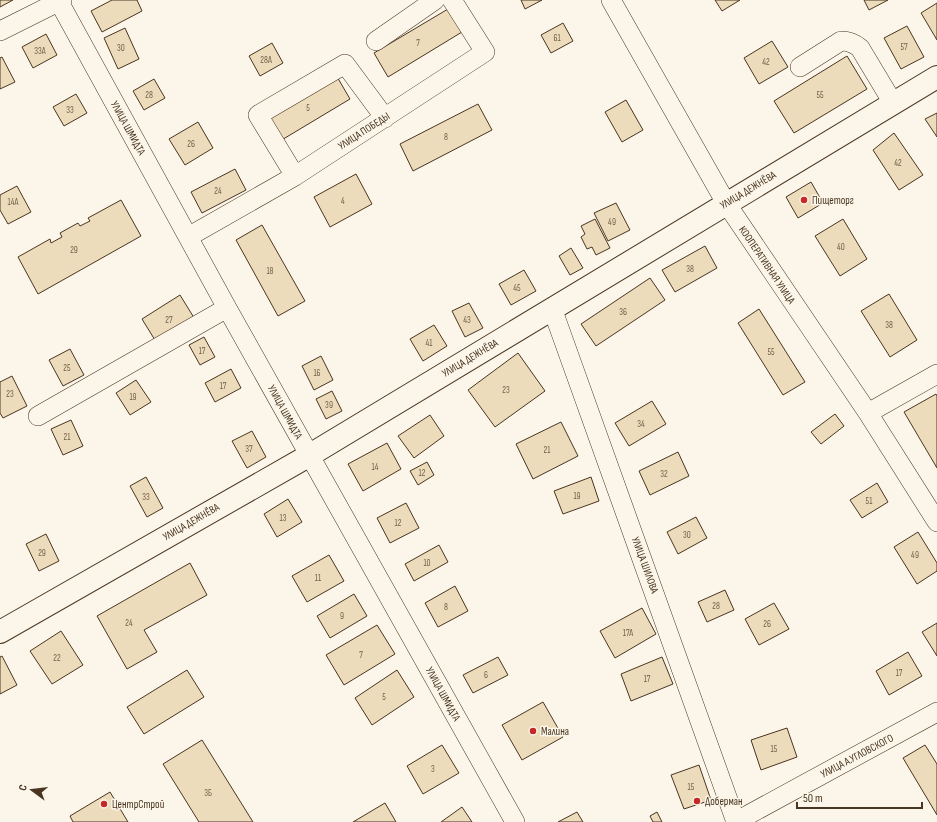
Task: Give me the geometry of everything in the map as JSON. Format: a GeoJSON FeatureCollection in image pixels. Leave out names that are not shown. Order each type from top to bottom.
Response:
{"type":"FeatureCollection","features":[{"type":"Feature","properties":{"kind":"main road","name":"УЛИЦА ДЕЖНЁВА"},"geometry":{"type":"LineString","coordinates":[[0,632],[310,455],[726,203],[937,78]]}},
{"type":"Feature","properties":{"kind":"street"},"geometry":{"type":"LineString","coordinates":[[376,41],[435,0]]}},
{"type":"Feature","properties":{"kind":"street","name":"УЛИЦА ПОБЕДЫ"},"geometry":{"type":"LineString","coordinates":[[188,237],[295,176],[485,52],[452,0]]}},
{"type":"Feature","properties":{"kind":"street","name":"КООПЕРАТИВНАЯ УЛИЦА"},"geometry":{"type":"LineString","coordinates":[[611,0],[726,203],[868,413],[937,522]]}},
{"type":"Feature","properties":{"kind":"street"},"geometry":{"type":"LineString","coordinates":[[0,30],[60,1]]}},
{"type":"Feature","properties":{"kind":"street","name":"УЛИЦА ШМИДТА"},"geometry":{"type":"LineString","coordinates":[[60,1],[227,308],[515,822]]}},
{"type":"Feature","properties":{"kind":"street"},"geometry":{"type":"LineString","coordinates":[[800,67],[841,41],[854,43],[860,48],[894,104]]}},
{"type":"Feature","properties":{"kind":"street"},"geometry":{"type":"LineString","coordinates":[[295,176],[258,115],[345,64],[385,118]]}},
{"type":"Feature","properties":{"kind":"street"},"geometry":{"type":"LineString","coordinates":[[38,416],[227,308]]}},
{"type":"Feature","properties":{"kind":"street","name":"УЛИЦА ШИЛОВА"},"geometry":{"type":"LineString","coordinates":[[552,308],[736,822]]}},
{"type":"Feature","properties":{"kind":"street"},"geometry":{"type":"LineString","coordinates":[[868,413],[937,374]]}},
{"type":"Feature","properties":{"kind":"street","name":"УЛИЦА А.УГЛОВСКОГО"},"geometry":{"type":"LineString","coordinates":[[736,822],[937,712]]}},
{"type":"Feature","properties":{"kind":"building"},"geometry":{"type":"Polygon","coordinates":[[[0,0],[13,0],[0,7],[0,0]]]}},
{"type":"Feature","properties":{"kind":"building"},"geometry":{"type":"Polygon","coordinates":[[[112,0],[137,0],[142,11],[102,32],[91,11],[112,0]]]}},
{"type":"Feature","properties":{"kind":"building"},"geometry":{"type":"Polygon","coordinates":[[[521,0],[542,0],[525,9],[521,0]]]}},
{"type":"Feature","properties":{"kind":"building"},"geometry":{"type":"Polygon","coordinates":[[[715,0],[740,0],[722,11],[715,0]]]}},
{"type":"Feature","properties":{"kind":"building"},"geometry":{"type":"Polygon","coordinates":[[[864,0],[888,0],[869,10],[864,0]]]}},
{"type":"Feature","properties":{"kind":"building"},"geometry":{"type":"Polygon","coordinates":[[[937,3],[937,40],[921,13],[937,3]]]}},
{"type":"Feature","properties":{"kind":"building"},"geometry":{"type":"Polygon","coordinates":[[[448,9],[462,32],[388,77],[374,53],[448,9]]]}},
{"type":"Feature","properties":{"kind":"building"},"geometry":{"type":"Polygon","coordinates":[[[563,23],[573,41],[551,53],[541,35],[563,23]]]}},
{"type":"Feature","properties":{"kind":"building"},"geometry":{"type":"Polygon","coordinates":[[[907,26],[924,57],[901,69],[884,38],[907,26]]]}},
{"type":"Feature","properties":{"kind":"building"},"geometry":{"type":"Polygon","coordinates":[[[125,28],[139,59],[118,69],[104,38],[125,28]]]}},
{"type":"Feature","properties":{"kind":"building"},"geometry":{"type":"Polygon","coordinates":[[[46,34],[57,55],[33,68],[22,47],[46,34]]]}},
{"type":"Feature","properties":{"kind":"building"},"geometry":{"type":"Polygon","coordinates":[[[772,41],[788,67],[759,84],[744,58],[772,41]]]}},
{"type":"Feature","properties":{"kind":"building"},"geometry":{"type":"Polygon","coordinates":[[[272,43],[283,63],[260,76],[249,56],[272,43]]]}},
{"type":"Feature","properties":{"kind":"building"},"geometry":{"type":"Polygon","coordinates":[[[847,56],[867,89],[794,133],[774,101],[847,56]]]}},
{"type":"Feature","properties":{"kind":"building"},"geometry":{"type":"Polygon","coordinates":[[[2,57],[15,82],[0,89],[0,58],[2,57]]]}},
{"type":"Feature","properties":{"kind":"building"},"geometry":{"type":"Polygon","coordinates":[[[336,75],[350,99],[280,141],[266,118],[336,75]]]}},
{"type":"Feature","properties":{"kind":"building"},"geometry":{"type":"Polygon","coordinates":[[[154,79],[165,98],[144,110],[133,91],[154,79]]]}},
{"type":"Feature","properties":{"kind":"building"},"geometry":{"type":"Polygon","coordinates":[[[76,94],[87,113],[64,126],[53,107],[76,94]]]}},
{"type":"Feature","properties":{"kind":"building"},"geometry":{"type":"Polygon","coordinates":[[[626,100],[643,130],[622,142],[605,112],[626,100]]]}},
{"type":"Feature","properties":{"kind":"building"},"geometry":{"type":"Polygon","coordinates":[[[478,104],[492,130],[413,171],[400,144],[478,104]]]}},
{"type":"Feature","properties":{"kind":"building"},"geometry":{"type":"Polygon","coordinates":[[[937,113],[937,137],[925,119],[937,113]]]}},
{"type":"Feature","properties":{"kind":"building"},"geometry":{"type":"Polygon","coordinates":[[[198,122],[213,148],[185,165],[169,139],[198,122]]]}},
{"type":"Feature","properties":{"kind":"building"},"geometry":{"type":"Polygon","coordinates":[[[894,133],[923,175],[899,190],[873,150],[894,133]]]}},
{"type":"Feature","properties":{"kind":"building"},"geometry":{"type":"Polygon","coordinates":[[[235,169],[246,190],[202,213],[191,192],[235,169]]]}},
{"type":"Feature","properties":{"kind":"building"},"geometry":{"type":"Polygon","coordinates":[[[356,174],[372,204],[330,227],[314,197],[356,174]]]}},
{"type":"Feature","properties":{"kind":"building","name":"Пищеторг"},"geometry":{"type":"Polygon","coordinates":[[[811,182],[823,203],[798,218],[786,197],[811,182]]]}},
{"type":"Feature","properties":{"kind":"building"},"geometry":{"type":"Polygon","coordinates":[[[17,186],[31,212],[8,224],[0,210],[0,195],[17,186]]]}},
{"type":"Feature","properties":{"kind":"building"},"geometry":{"type":"Polygon","coordinates":[[[121,200],[141,236],[38,294],[18,257],[50,239],[51,243],[62,237],[60,233],[78,223],[80,226],[90,221],[88,218],[121,200]]]}},
{"type":"Feature","properties":{"kind":"building"},"geometry":{"type":"Polygon","coordinates":[[[616,203],[630,230],[608,241],[594,213],[616,203]]]}},
{"type":"Feature","properties":{"kind":"building"},"geometry":{"type":"Polygon","coordinates":[[[595,219],[610,248],[596,255],[592,247],[587,249],[581,237],[585,234],[581,226],[595,219]]]}},
{"type":"Feature","properties":{"kind":"building"},"geometry":{"type":"Polygon","coordinates":[[[843,219],[867,259],[840,276],[815,236],[843,219]]]}},
{"type":"Feature","properties":{"kind":"building"},"geometry":{"type":"Polygon","coordinates":[[[262,225],[305,301],[278,316],[236,240],[262,225]]]}},
{"type":"Feature","properties":{"kind":"building"},"geometry":{"type":"Polygon","coordinates":[[[705,246],[717,268],[675,292],[662,270],[705,246]]]}},
{"type":"Feature","properties":{"kind":"building"},"geometry":{"type":"Polygon","coordinates":[[[571,248],[583,268],[570,275],[559,256],[571,248]]]}},
{"type":"Feature","properties":{"kind":"building"},"geometry":{"type":"Polygon","coordinates":[[[524,270],[536,291],[511,305],[499,284],[524,270]]]}},
{"type":"Feature","properties":{"kind":"building"},"geometry":{"type":"Polygon","coordinates":[[[650,278],[665,300],[596,346],[581,324],[650,278]]]}},
{"type":"Feature","properties":{"kind":"building"},"geometry":{"type":"Polygon","coordinates":[[[889,294],[917,340],[890,357],[861,311],[889,294]]]}},
{"type":"Feature","properties":{"kind":"building"},"geometry":{"type":"Polygon","coordinates":[[[180,295],[196,321],[158,345],[142,319],[180,295]]]}},
{"type":"Feature","properties":{"kind":"building"},"geometry":{"type":"Polygon","coordinates":[[[469,303],[483,328],[465,337],[452,311],[469,303]]]}},
{"type":"Feature","properties":{"kind":"building"},"geometry":{"type":"Polygon","coordinates":[[[759,309],[805,382],[783,395],[738,323],[759,309]]]}},
{"type":"Feature","properties":{"kind":"building"},"geometry":{"type":"Polygon","coordinates":[[[434,325],[447,346],[423,361],[410,339],[434,325]]]}},
{"type":"Feature","properties":{"kind":"building"},"geometry":{"type":"Polygon","coordinates":[[[204,337],[215,357],[200,365],[189,345],[204,337]]]}},
{"type":"Feature","properties":{"kind":"building"},"geometry":{"type":"Polygon","coordinates":[[[70,349],[84,375],[63,386],[49,360],[70,349]]]}},
{"type":"Feature","properties":{"kind":"building"},"geometry":{"type":"Polygon","coordinates":[[[518,353],[545,391],[495,427],[468,390],[518,353]]]}},
{"type":"Feature","properties":{"kind":"building"},"geometry":{"type":"Polygon","coordinates":[[[321,356],[333,380],[314,390],[302,366],[321,356]]]}},
{"type":"Feature","properties":{"kind":"building"},"geometry":{"type":"Polygon","coordinates":[[[231,369],[241,388],[215,402],[205,383],[231,369]]]}},
{"type":"Feature","properties":{"kind":"building"},"geometry":{"type":"Polygon","coordinates":[[[12,376],[27,406],[3,418],[0,413],[0,382],[12,376]]]}},
{"type":"Feature","properties":{"kind":"building"},"geometry":{"type":"Polygon","coordinates":[[[136,380],[151,402],[130,415],[116,393],[136,380]]]}},
{"type":"Feature","properties":{"kind":"building"},"geometry":{"type":"Polygon","coordinates":[[[332,391],[342,411],[326,419],[316,399],[332,391]]]}},
{"type":"Feature","properties":{"kind":"building"},"geometry":{"type":"Polygon","coordinates":[[[936,394],[937,396],[937,468],[904,412],[936,394]]]}},
{"type":"Feature","properties":{"kind":"building"},"geometry":{"type":"Polygon","coordinates":[[[652,401],[666,424],[629,446],[615,423],[652,401]]]}},
{"type":"Feature","properties":{"kind":"building"},"geometry":{"type":"Polygon","coordinates":[[[835,414],[844,426],[821,444],[811,432],[835,414]]]}},
{"type":"Feature","properties":{"kind":"building"},"geometry":{"type":"Polygon","coordinates":[[[430,415],[444,436],[414,458],[398,436],[430,415]]]}},
{"type":"Feature","properties":{"kind":"building"},"geometry":{"type":"Polygon","coordinates":[[[71,420],[83,446],[63,455],[51,429],[71,420]]]}},
{"type":"Feature","properties":{"kind":"building"},"geometry":{"type":"Polygon","coordinates":[[[561,422],[578,456],[533,479],[516,444],[561,422]]]}},
{"type":"Feature","properties":{"kind":"building"},"geometry":{"type":"Polygon","coordinates":[[[252,431],[266,457],[247,468],[232,441],[252,431]]]}},
{"type":"Feature","properties":{"kind":"building"},"geometry":{"type":"Polygon","coordinates":[[[387,443],[401,469],[363,491],[348,464],[387,443]]]}},
{"type":"Feature","properties":{"kind":"building"},"geometry":{"type":"Polygon","coordinates":[[[678,452],[689,476],[650,495],[639,471],[678,452]]]}},
{"type":"Feature","properties":{"kind":"building"},"geometry":{"type":"Polygon","coordinates":[[[427,462],[434,475],[418,485],[410,471],[427,462]]]}},
{"type":"Feature","properties":{"kind":"building"},"geometry":{"type":"Polygon","coordinates":[[[146,477],[163,508],[147,517],[130,486],[146,477]]]}},
{"type":"Feature","properties":{"kind":"building"},"geometry":{"type":"Polygon","coordinates":[[[591,477],[599,501],[563,514],[554,491],[591,477]]]}},
{"type":"Feature","properties":{"kind":"building"},"geometry":{"type":"Polygon","coordinates":[[[877,483],[888,502],[862,518],[850,500],[877,483]]]}},
{"type":"Feature","properties":{"kind":"building"},"geometry":{"type":"Polygon","coordinates":[[[288,499],[302,522],[277,537],[264,514],[288,499]]]}},
{"type":"Feature","properties":{"kind":"building"},"geometry":{"type":"Polygon","coordinates":[[[406,503],[419,528],[390,543],[377,518],[406,503]]]}},
{"type":"Feature","properties":{"kind":"building"},"geometry":{"type":"Polygon","coordinates":[[[696,517],[707,538],[678,554],[667,532],[696,517]]]}},
{"type":"Feature","properties":{"kind":"building"},"geometry":{"type":"Polygon","coordinates":[[[918,532],[937,563],[937,571],[917,584],[894,547],[918,532]]]}},
{"type":"Feature","properties":{"kind":"building"},"geometry":{"type":"Polygon","coordinates":[[[46,534],[59,561],[39,571],[26,544],[46,534]]]}},
{"type":"Feature","properties":{"kind":"building"},"geometry":{"type":"Polygon","coordinates":[[[439,545],[448,562],[414,581],[405,564],[439,545]]]}},
{"type":"Feature","properties":{"kind":"building"},"geometry":{"type":"Polygon","coordinates":[[[329,555],[344,581],[307,602],[292,576],[329,555]]]}},
{"type":"Feature","properties":{"kind":"building"},"geometry":{"type":"Polygon","coordinates":[[[190,563],[207,595],[144,630],[157,652],[127,669],[97,616],[190,563]]]}},
{"type":"Feature","properties":{"kind":"building"},"geometry":{"type":"Polygon","coordinates":[[[455,586],[468,611],[438,627],[425,603],[455,586]]]}},
{"type":"Feature","properties":{"kind":"building"},"geometry":{"type":"Polygon","coordinates":[[[725,590],[734,610],[707,622],[698,602],[725,590]]]}},
{"type":"Feature","properties":{"kind":"building"},"geometry":{"type":"Polygon","coordinates":[[[354,594],[367,616],[330,638],[317,616],[354,594]]]}},
{"type":"Feature","properties":{"kind":"building"},"geometry":{"type":"Polygon","coordinates":[[[774,603],[789,629],[759,645],[745,619],[774,603]]]}},
{"type":"Feature","properties":{"kind":"building"},"geometry":{"type":"Polygon","coordinates":[[[642,608],[656,634],[615,658],[600,631],[642,608]]]}},
{"type":"Feature","properties":{"kind":"building"},"geometry":{"type":"Polygon","coordinates":[[[937,623],[937,656],[922,632],[937,623]]]}},
{"type":"Feature","properties":{"kind":"building"},"geometry":{"type":"Polygon","coordinates":[[[377,625],[395,654],[344,685],[326,655],[377,625]]]}},
{"type":"Feature","properties":{"kind":"building"},"geometry":{"type":"Polygon","coordinates":[[[61,631],[83,665],[52,684],[30,651],[61,631]]]}},
{"type":"Feature","properties":{"kind":"building"},"geometry":{"type":"Polygon","coordinates":[[[908,652],[922,676],[889,695],[876,671],[908,652]]]}},
{"type":"Feature","properties":{"kind":"building"},"geometry":{"type":"Polygon","coordinates":[[[2,656],[17,685],[0,694],[0,657],[2,656]]]}},
{"type":"Feature","properties":{"kind":"building"},"geometry":{"type":"Polygon","coordinates":[[[498,657],[508,675],[473,693],[463,675],[498,657]]]}},
{"type":"Feature","properties":{"kind":"building"},"geometry":{"type":"Polygon","coordinates":[[[662,657],[673,684],[631,701],[621,674],[662,657]]]}},
{"type":"Feature","properties":{"kind":"building"},"geometry":{"type":"Polygon","coordinates":[[[187,670],[204,697],[144,734],[127,707],[187,670]]]}},
{"type":"Feature","properties":{"kind":"building"},"geometry":{"type":"Polygon","coordinates":[[[397,670],[414,697],[372,725],[355,698],[397,670]]]}},
{"type":"Feature","properties":{"kind":"building","name":"Малина"},"geometry":{"type":"Polygon","coordinates":[[[543,702],[563,737],[522,760],[502,725],[543,702]]]}},
{"type":"Feature","properties":{"kind":"building"},"geometry":{"type":"Polygon","coordinates":[[[787,728],[797,757],[761,770],[751,740],[787,728]]]}},
{"type":"Feature","properties":{"kind":"building"},"geometry":{"type":"Polygon","coordinates":[[[202,740],[253,822],[199,822],[163,764],[202,740]]]}},
{"type":"Feature","properties":{"kind":"building"},"geometry":{"type":"Polygon","coordinates":[[[442,745],[459,773],[423,794],[407,766],[442,745]]]}},
{"type":"Feature","properties":{"kind":"building"},"geometry":{"type":"Polygon","coordinates":[[[925,745],[937,764],[937,815],[903,758],[925,745]]]}},
{"type":"Feature","properties":{"kind":"building"},"geometry":{"type":"Polygon","coordinates":[[[699,765],[711,800],[684,809],[671,775],[699,765]]]}},
{"type":"Feature","properties":{"kind":"building","name":"ЦентрСтрой"},"geometry":{"type":"Polygon","coordinates":[[[110,792],[128,822],[73,822],[70,816],[110,792]]]}},
{"type":"Feature","properties":{"kind":"building"},"geometry":{"type":"Polygon","coordinates":[[[385,803],[396,822],[353,822],[385,803]]]}},
{"type":"Feature","properties":{"kind":"building"},"geometry":{"type":"Polygon","coordinates":[[[462,807],[472,822],[441,822],[462,807]]]}},
{"type":"Feature","properties":{"kind":"building"},"geometry":{"type":"Polygon","coordinates":[[[577,812],[583,822],[558,822],[577,812]]]}},
{"type":"Feature","properties":{"kind":"building"},"geometry":{"type":"Polygon","coordinates":[[[657,812],[662,822],[653,822],[650,816],[657,812]]]}},
{"type":"Feature","properties":{"kind":"place","name":"Пищеторг"},"geometry":{"type":"Point","coordinates":[804,200]}},
{"type":"Feature","properties":{"kind":"place","name":"Малина"},"geometry":{"type":"Point","coordinates":[533,731]}},
{"type":"Feature","properties":{"kind":"place","name":"Доберман"},"geometry":{"type":"Point","coordinates":[697,801]}},
{"type":"Feature","properties":{"kind":"place","name":"ЦентрСтрой"},"geometry":{"type":"Point","coordinates":[104,804]}}]}
